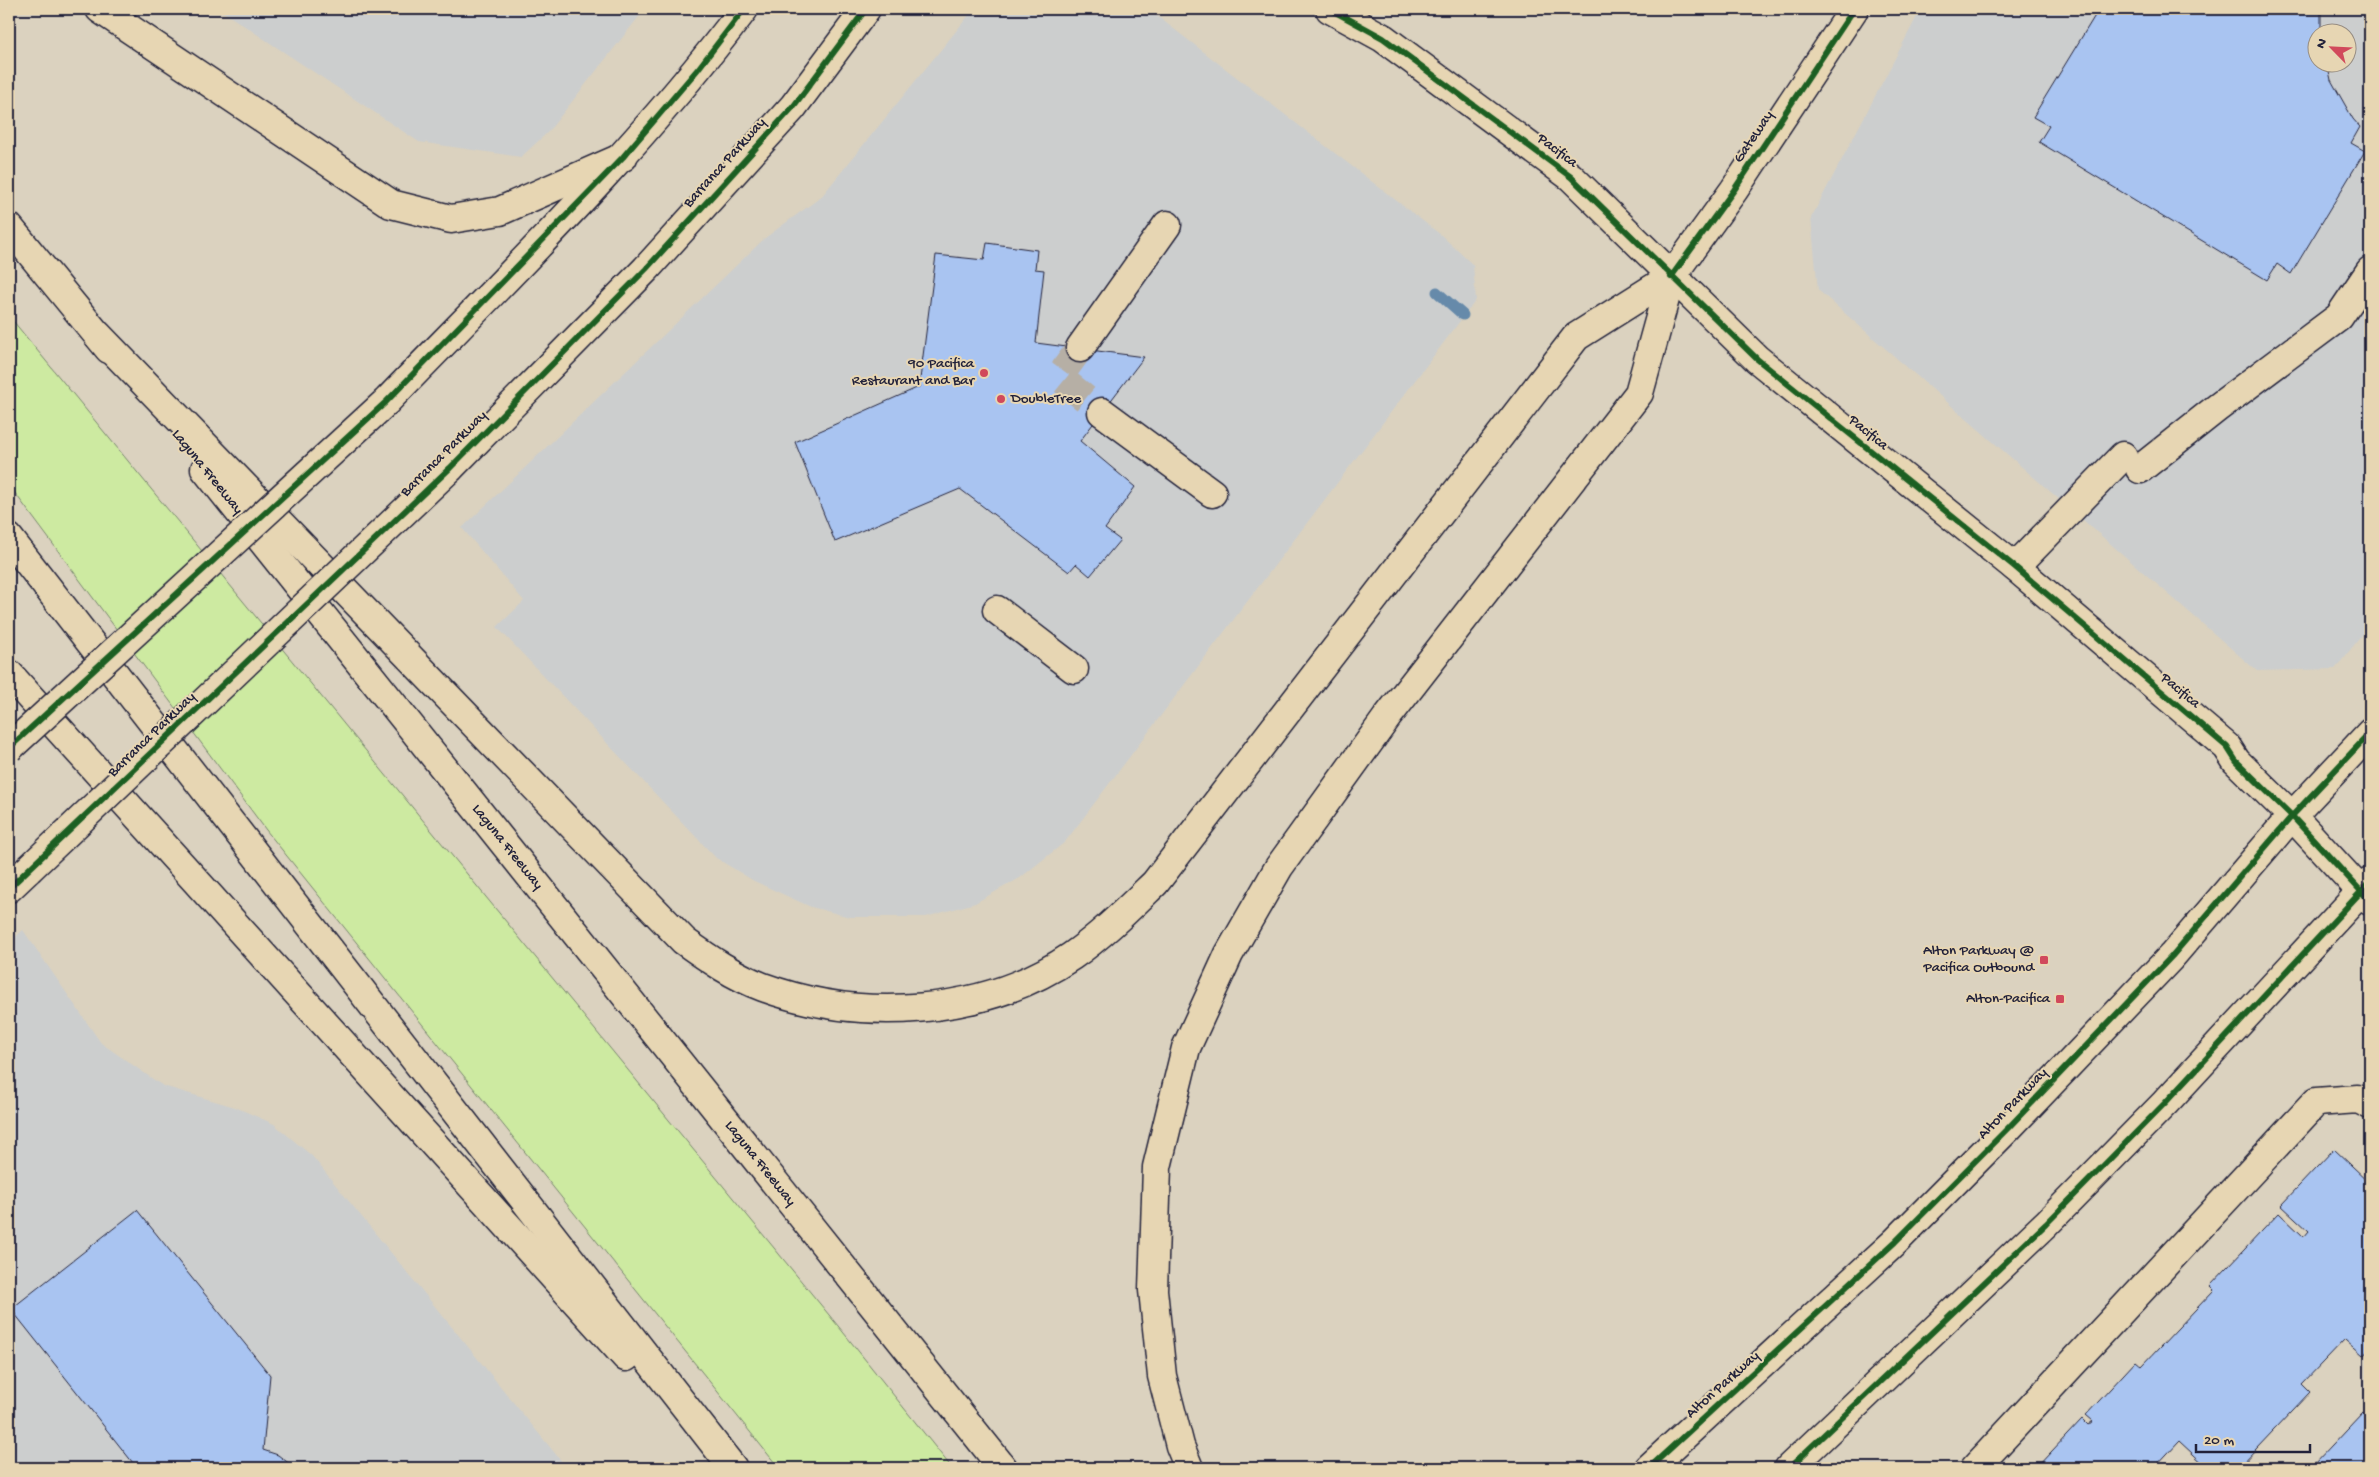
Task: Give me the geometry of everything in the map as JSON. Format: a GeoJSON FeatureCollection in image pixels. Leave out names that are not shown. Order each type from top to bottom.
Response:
{"type":"FeatureCollection","features":[{"type":"Feature","properties":{"kind":"main road"},"geometry":{"type":"LineString","coordinates":[[100,9],[391,204],[451,219],[500,211],[622,157]]}},
{"type":"Feature","properties":{"kind":"main road"},"geometry":{"type":"LineString","coordinates":[[9,748],[386,402],[622,157],[698,69],[744,9]]}},
{"type":"Feature","properties":{"kind":"main road","name":"Barranca Parkway"},"geometry":{"type":"LineString","coordinates":[[18,879],[450,468],[646,270],[793,107],[866,9]]}},
{"type":"Feature","properties":{"kind":"main road","name":"Pacifica"},"geometry":{"type":"LineString","coordinates":[[1330,9],[1383,38],[1571,177],[1671,277],[1757,359],[2015,567],[2226,747],[2236,761],[2367,892]]}},
{"type":"Feature","properties":{"kind":"main road","name":"Gateway"},"geometry":{"type":"LineString","coordinates":[[1671,277],[1734,190],[1854,9]]}},
{"type":"Feature","properties":{"kind":"main road"},"geometry":{"type":"LineString","coordinates":[[1080,348],[1167,225]]}},
{"type":"Feature","properties":{"kind":"main road","name":"Laguna Freeway"},"geometry":{"type":"LineString","coordinates":[[9,227],[98,335],[1003,1468]]}},
{"type":"Feature","properties":{"kind":"main road"},"geometry":{"type":"LineString","coordinates":[[2015,567],[2131,463],[2339,317],[2370,271]]}},
{"type":"Feature","properties":{"kind":"main road"},"geometry":{"type":"LineString","coordinates":[[98,335],[684,942],[717,965],[762,987],[819,1003],[882,1010],[926,1008],[982,996],[1033,978],[1071,956],[1106,930],[1155,884],[1576,337],[1671,277]]}},
{"type":"Feature","properties":{"kind":"main road"},"geometry":{"type":"LineString","coordinates":[[1189,1468],[1180,1446],[1162,1376],[1153,1290],[1158,1167],[1186,1048],[1229,954],[1279,868],[1388,716],[1639,393],[1671,277]]}},
{"type":"Feature","properties":{"kind":"main road"},"geometry":{"type":"LineString","coordinates":[[1102,412],[1212,494]]}},
{"type":"Feature","properties":{"kind":"main road"},"geometry":{"type":"LineString","coordinates":[[9,538],[733,1468]]}},
{"type":"Feature","properties":{"kind":"main road"},"geometry":{"type":"LineString","coordinates":[[997,610],[1074,669]]}},
{"type":"Feature","properties":{"kind":"main road"},"geometry":{"type":"LineString","coordinates":[[9,674],[726,1468]]}},
{"type":"Feature","properties":{"kind":"main road","name":"Alton Parkway"},"geometry":{"type":"LineString","coordinates":[[1649,1468],[1895,1242],[2002,1134],[2172,956],[2292,816],[2370,733]]}},
{"type":"Feature","properties":{"kind":"main road"},"geometry":{"type":"LineString","coordinates":[[1790,1468],[2046,1224],[2164,1103],[2299,956],[2367,892]]}},
{"type":"Feature","properties":{"kind":"main road"},"geometry":{"type":"LineString","coordinates":[[1975,1468],[2316,1102],[2358,1099],[2370,1105]]}},
{"type":"Feature","properties":{"kind":"shaded area"},"geometry":{"type":"Polygon","coordinates":[[[219,9],[645,9],[548,132],[521,157],[419,142],[219,9]]]}},
{"type":"Feature","properties":{"kind":"shaded area"},"geometry":{"type":"Polygon","coordinates":[[[974,9],[1148,9],[1441,235],[1473,265],[1476,300],[1065,842],[1020,878],[975,903],[926,917],[850,917],[811,907],[754,881],[716,858],[497,627],[524,601],[462,528],[765,238],[821,197],[974,9]]]}},
{"type":"Feature","properties":{"kind":"shaded area"},"geometry":{"type":"Polygon","coordinates":[[[1921,9],[2370,9],[2370,625],[2335,669],[2257,671],[1818,290],[1811,218],[1921,9]]]}},
{"type":"Feature","properties":{"kind":"shaded area"},"geometry":{"type":"Polygon","coordinates":[[[23,930],[101,1043],[163,1086],[235,1107],[274,1124],[312,1156],[567,1468],[9,1468],[9,943],[23,930]]]}},
{"type":"Feature","properties":{"kind":"green space"},"geometry":{"type":"Polygon","coordinates":[[[9,316],[843,1332],[952,1468],[779,1468],[266,830],[9,485],[9,316]]]}},
{"type":"Feature","properties":{"kind":"building"},"geometry":{"type":"Polygon","coordinates":[[[2099,9],[2321,9],[2321,22],[2306,22],[2306,72],[2329,72],[2331,80],[2353,119],[2360,127],[2351,143],[2365,151],[2291,274],[2277,264],[2267,280],[2039,142],[2049,126],[2033,117],[2099,9]]]}},
{"type":"Feature","properties":{"kind":"building","name":"DoubleTree"},"geometry":{"type":"Polygon","coordinates":[[[987,243],[1037,250],[1035,269],[1044,270],[1036,343],[1144,357],[1080,441],[1135,487],[1105,529],[1120,540],[1090,576],[1076,564],[1069,572],[960,489],[835,542],[795,442],[919,387],[936,255],[984,260],[987,243]]]}},
{"type":"Feature","properties":{"kind":"building"},"geometry":{"type":"Polygon","coordinates":[[[2334,1149],[2370,1183],[2370,1347],[2363,1355],[2345,1339],[2302,1384],[2310,1392],[2238,1468],[2233,1463],[2228,1468],[2208,1468],[2179,1441],[2154,1468],[2036,1468],[2082,1419],[2088,1425],[2093,1421],[2086,1415],[2136,1361],[2142,1366],[2214,1290],[2210,1286],[2279,1213],[2304,1237],[2309,1231],[2281,1205],[2334,1149]]]}},
{"type":"Feature","properties":{"kind":"building"},"geometry":{"type":"Polygon","coordinates":[[[137,1210],[270,1375],[263,1450],[278,1455],[295,1468],[137,1468],[11,1309],[137,1210]]]}},
{"type":"Feature","properties":{"kind":"building"},"geometry":{"type":"Polygon","coordinates":[[[2363,1412],[2370,1418],[2370,1468],[2320,1468],[2315,1463],[2363,1412]]]}},
{"type":"Feature","properties":{"kind":"waterway"},"geometry":{"type":"LineString","coordinates":[[1437,292],[1463,315]]}},
{"type":"Feature","properties":{"kind":"tunnel"},"geometry":{"type":"LineString","coordinates":[[1080,348],[1059,377],[1102,412]]}},
{"type":"Feature","properties":{"kind":"cycle path"},"geometry":{"type":"LineString","coordinates":[[9,748],[386,402],[623,157],[698,69],[744,9]]}},
{"type":"Feature","properties":{"kind":"cycle path"},"geometry":{"type":"LineString","coordinates":[[9,888],[450,468],[646,269],[793,107],[866,9]]}},
{"type":"Feature","properties":{"kind":"cycle path"},"geometry":{"type":"LineString","coordinates":[[1330,9],[1383,38],[1571,177],[1757,359],[2015,567],[2227,747],[2236,761],[2292,816],[2370,901]]}},
{"type":"Feature","properties":{"kind":"cycle path"},"geometry":{"type":"LineString","coordinates":[[1671,277],[1734,190],[1854,9]]}},
{"type":"Feature","properties":{"kind":"cycle path"},"geometry":{"type":"LineString","coordinates":[[1649,1468],[1895,1242],[2009,1127],[2172,956],[2292,816],[2370,733]]}},
{"type":"Feature","properties":{"kind":"cycle path"},"geometry":{"type":"LineString","coordinates":[[1789,1468],[2046,1224],[2165,1103],[2370,882]]}},
{"type":"Feature","properties":{"kind":"place","name":"90 Pacifica Restaurant and Bar"},"geometry":{"type":"Point","coordinates":[984,373]}},
{"type":"Feature","properties":{"kind":"place","name":"DoubleTree"},"geometry":{"type":"Point","coordinates":[1001,399]}},
{"type":"Feature","properties":{"kind":"place","name":"Alton Parkway @ Pacifica Outbound"},"geometry":{"type":"Point","coordinates":[2044,960]}},
{"type":"Feature","properties":{"kind":"place","name":"Alton-Pacifica"},"geometry":{"type":"Point","coordinates":[2060,999]}}]}
